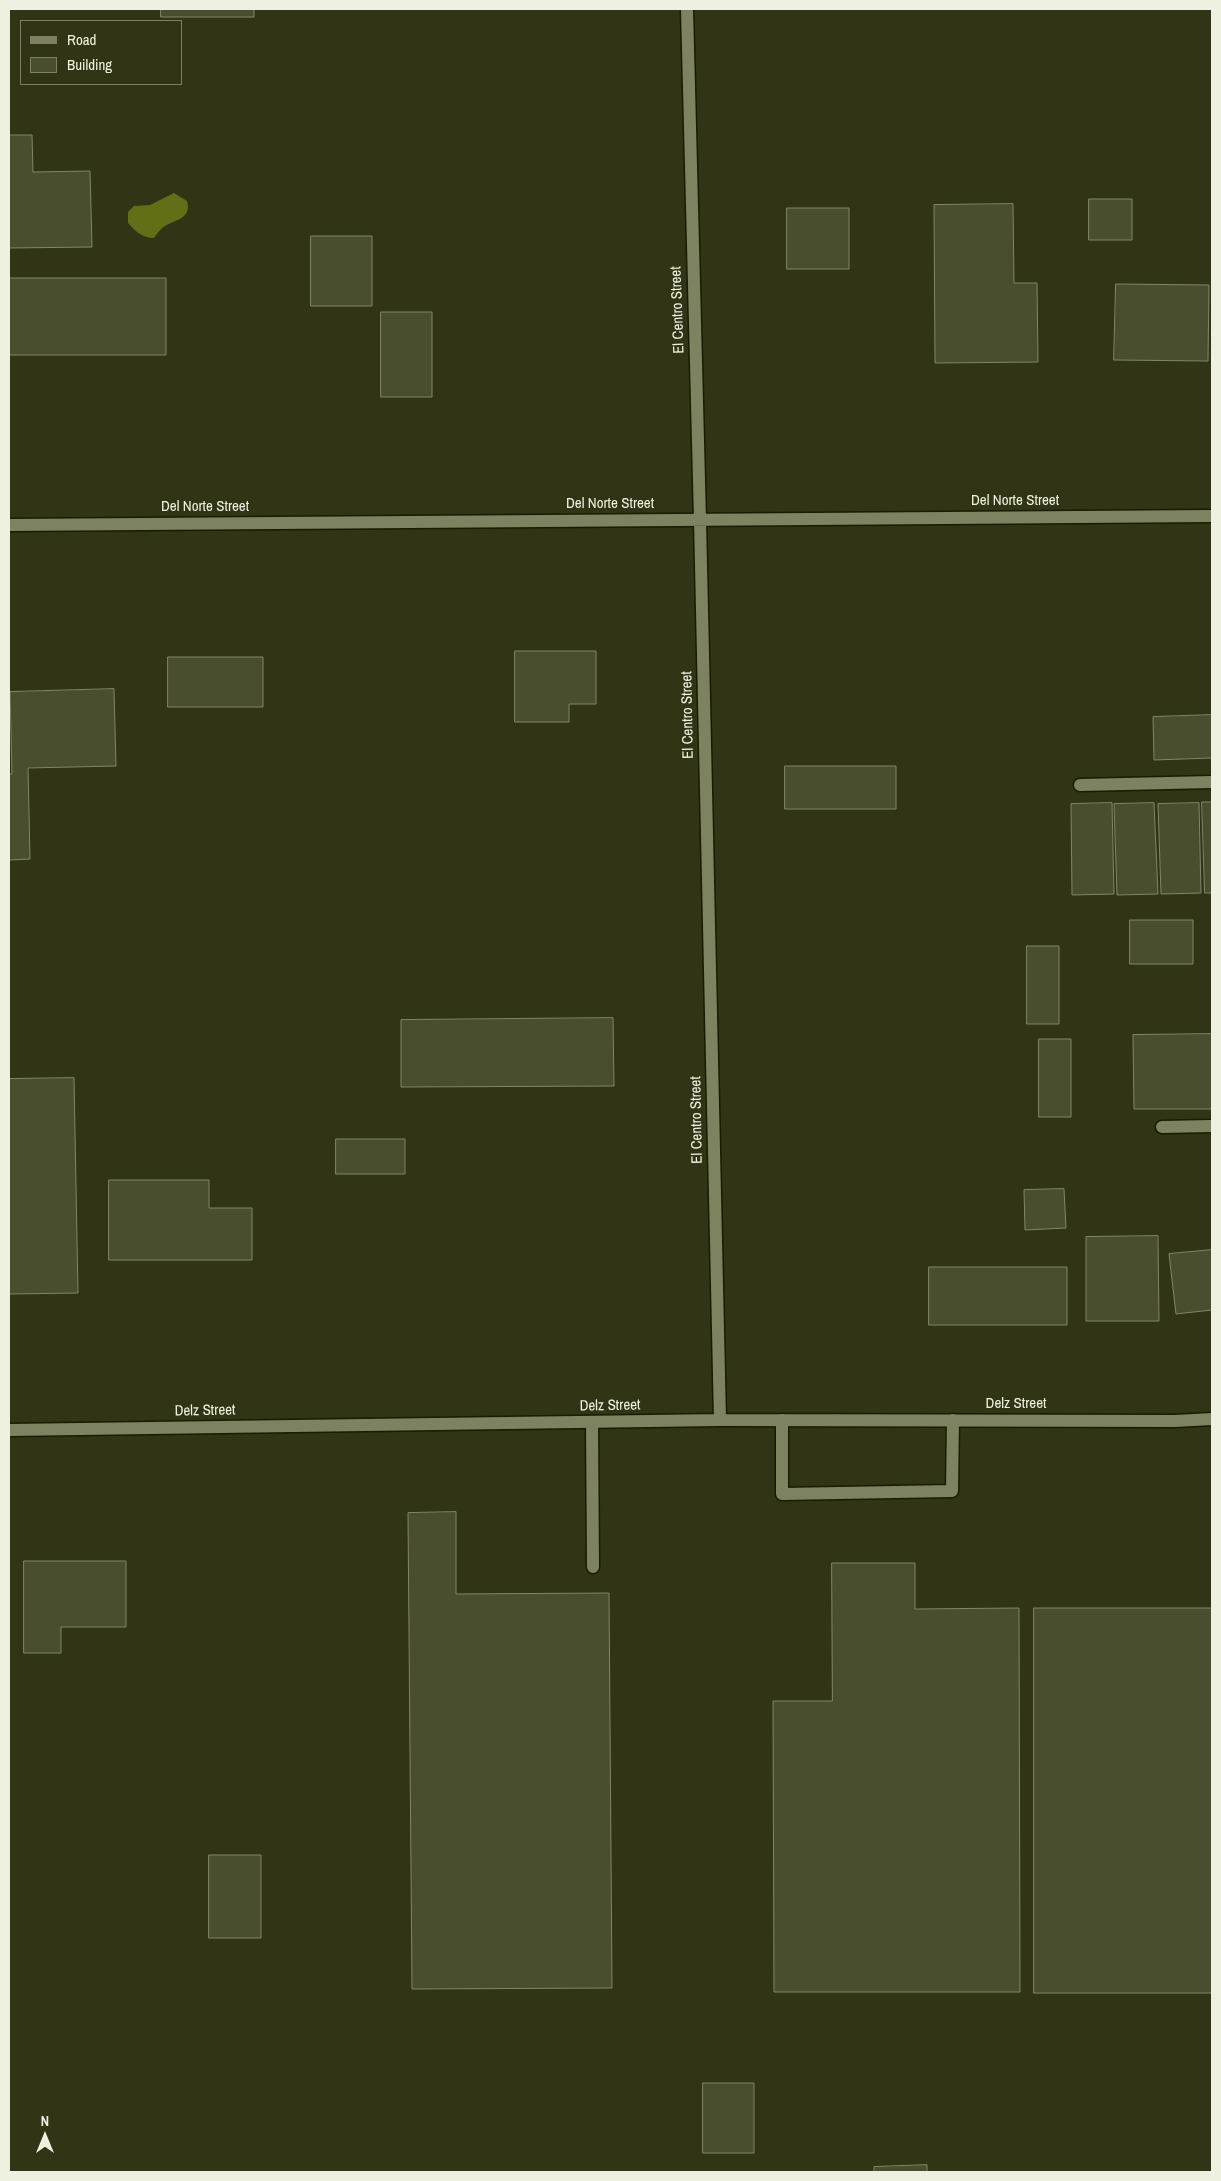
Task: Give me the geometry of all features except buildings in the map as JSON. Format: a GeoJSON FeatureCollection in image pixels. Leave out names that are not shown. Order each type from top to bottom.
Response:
{"type":"FeatureCollection","features":[{"type":"Feature","properties":{"kind":"street","name":"El Centro Street"},"geometry":{"type":"LineString","coordinates":[[687,9],[720,1420]]}},
{"type":"Feature","properties":{"kind":"street","name":"Del Norte Street"},"geometry":{"type":"LineString","coordinates":[[9,525],[1212,516]]}},
{"type":"Feature","properties":{"kind":"street"},"geometry":{"type":"LineString","coordinates":[[1080,786],[1212,782]]}},
{"type":"Feature","properties":{"kind":"street"},"geometry":{"type":"LineString","coordinates":[[1162,1127],[1212,1126]]}},
{"type":"Feature","properties":{"kind":"street","name":"Delz Street"},"geometry":{"type":"LineString","coordinates":[[9,1430],[720,1420],[1175,1421],[1212,1419]]}},
{"type":"Feature","properties":{"kind":"street"},"geometry":{"type":"LineString","coordinates":[[782,1420],[782,1494],[952,1491],[953,1420]]}},
{"type":"Feature","properties":{"kind":"street"},"geometry":{"type":"LineString","coordinates":[[592,1422],[593,1567]]}},
{"type":"Feature","properties":{"kind":"shaded area"},"geometry":{"type":"Polygon","coordinates":[[[174,193],[187,201],[187,212],[181,218],[162,228],[154,238],[142,235],[128,223],[128,212],[134,206],[150,205],[174,193]]]}}]}
